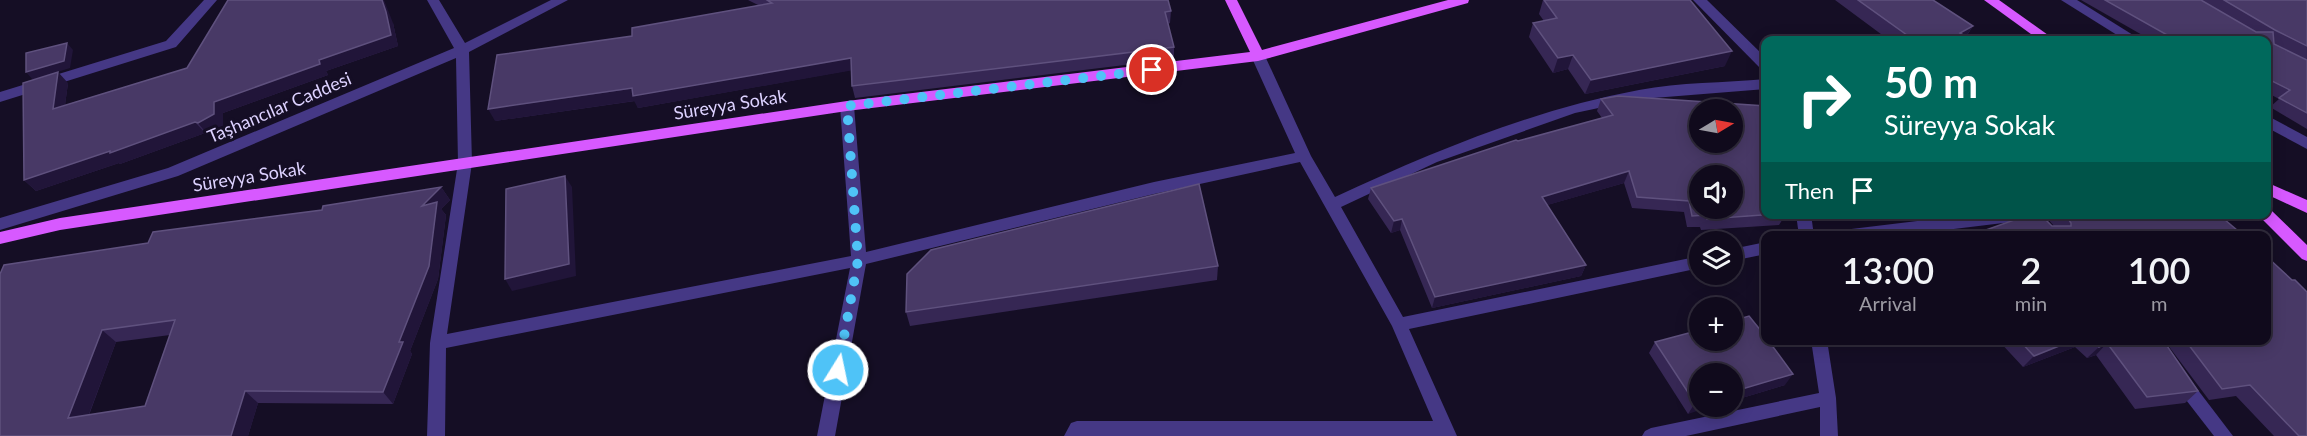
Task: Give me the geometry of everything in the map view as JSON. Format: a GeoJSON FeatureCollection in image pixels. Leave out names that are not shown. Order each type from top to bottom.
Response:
{"type":"FeatureCollection","features":[{"type":"Feature","properties":{"kind":"main road"},"geometry":{"type":"LineString","coordinates":[[1231,0],[1258,56]]}},
{"type":"Feature","properties":{"kind":"main road","name":"Süreyya Sokak"},"geometry":{"type":"LineString","coordinates":[[0,238],[60,224],[847,106],[1258,56],[1463,0]]}},
{"type":"Feature","properties":{"kind":"main road"},"geometry":{"type":"LineString","coordinates":[[1990,0],[2042,36]]}},
{"type":"Feature","properties":{"kind":"main road"},"geometry":{"type":"LineString","coordinates":[[2271,189],[2307,207]]}},
{"type":"Feature","properties":{"kind":"main road"},"geometry":{"type":"LineString","coordinates":[[2271,219],[2307,255]]}},
{"type":"Feature","properties":{"kind":"street"},"geometry":{"type":"LineString","coordinates":[[0,97],[171,44],[211,0]]}},
{"type":"Feature","properties":{"kind":"street"},"geometry":{"type":"LineString","coordinates":[[433,0],[462,50],[465,163],[438,343],[436,436]]}},
{"type":"Feature","properties":{"kind":"street","name":"Taşhancılar Caddesi"},"geometry":{"type":"LineString","coordinates":[[0,224],[173,171],[462,50],[562,0]]}},
{"type":"Feature","properties":{"kind":"street"},"geometry":{"type":"LineString","coordinates":[[1699,0],[1761,61]]}},
{"type":"Feature","properties":{"kind":"street"},"geometry":{"type":"LineString","coordinates":[[2067,0],[2127,36]]}},
{"type":"Feature","properties":{"kind":"street"},"geometry":{"type":"LineString","coordinates":[[1073,436],[1077,428],[1446,432],[1399,324],[1304,156],[1258,56]]}},
{"type":"Feature","properties":{"kind":"street"},"geometry":{"type":"LineString","coordinates":[[1332,205],[1432,158],[1573,109],[1641,94],[1761,84]]}},
{"type":"Feature","properties":{"kind":"street"},"geometry":{"type":"LineString","coordinates":[[826,436],[858,260],[847,106]]}},
{"type":"Feature","properties":{"kind":"street"},"geometry":{"type":"LineString","coordinates":[[2271,123],[2307,144]]}},
{"type":"Feature","properties":{"kind":"street"},"geometry":{"type":"LineString","coordinates":[[438,343],[858,260],[1155,188],[1304,156]]}},
{"type":"Feature","properties":{"kind":"street"},"geometry":{"type":"LineString","coordinates":[[1893,231],[2012,219]]}},
{"type":"Feature","properties":{"kind":"street"},"geometry":{"type":"LineString","coordinates":[[1743,253],[1761,249]]}},
{"type":"Feature","properties":{"kind":"street"},"geometry":{"type":"LineString","coordinates":[[1399,324],[1689,264]]}},
{"type":"Feature","properties":{"kind":"street"},"geometry":{"type":"LineString","coordinates":[[1821,345],[1828,398],[1829,436]]}},
{"type":"Feature","properties":{"kind":"street"},"geometry":{"type":"LineString","coordinates":[[2174,370],[2201,409],[2224,436]]}},
{"type":"Feature","properties":{"kind":"street"},"geometry":{"type":"LineString","coordinates":[[1651,436],[1828,398]]}},
{"type":"Feature","properties":{"kind":"building"},"geometry":{"type":"Polygon","coordinates":[[[228,0],[382,0],[391,35],[319,60],[320,64],[214,102],[214,114],[198,123],[195,122],[110,153],[110,151],[24,180],[23,83],[58,72],[53,109],[187,68],[228,0]]]}},
{"type":"Feature","properties":{"kind":"building"},"geometry":{"type":"Polygon","coordinates":[[[767,0],[1168,0],[1171,11],[1165,12],[1174,47],[852,86],[851,58],[633,96],[632,88],[488,109],[497,55],[632,36],[632,28],[772,3],[767,0]]]}},
{"type":"Feature","properties":{"kind":"building"},"geometry":{"type":"Polygon","coordinates":[[[1544,0],[1690,0],[1732,51],[1591,80],[1573,55],[1558,58],[1533,23],[1557,18],[1544,0]]]}},
{"type":"Feature","properties":{"kind":"building"},"geometry":{"type":"Polygon","coordinates":[[[1858,0],[1933,0],[1973,26],[1960,33],[1965,36],[1908,36],[1858,0]]]}},
{"type":"Feature","properties":{"kind":"building"},"geometry":{"type":"Polygon","coordinates":[[[2105,0],[2201,0],[2256,32],[2273,32],[2274,44],[2307,60],[2307,113],[2279,98],[2290,90],[2271,80],[2271,36],[2169,36],[2105,0]]]}},
{"type":"Feature","properties":{"kind":"building"},"geometry":{"type":"Polygon","coordinates":[[[2224,0],[2307,0],[2307,46],[2275,30],[2224,0]]]}},
{"type":"Feature","properties":{"kind":"building"},"geometry":{"type":"Polygon","coordinates":[[[67,43],[64,61],[26,72],[26,53],[67,43]]]}},
{"type":"Feature","properties":{"kind":"building"},"geometry":{"type":"Polygon","coordinates":[[[1618,96],[1689,101],[1689,153],[1743,153],[1743,104],[1761,106],[1761,215],[1743,216],[1743,165],[1689,165],[1689,201],[1637,197],[1629,171],[1542,197],[1586,265],[1435,297],[1402,219],[1394,221],[1371,188],[1518,141],[1613,115],[1601,99],[1618,96]]]}},
{"type":"Feature","properties":{"kind":"building"},"geometry":{"type":"Polygon","coordinates":[[[565,176],[569,264],[505,279],[506,189],[565,176]]]}},
{"type":"Feature","properties":{"kind":"building"},"geometry":{"type":"Polygon","coordinates":[[[1199,184],[1218,266],[906,312],[907,274],[931,250],[1199,184]]]}},
{"type":"Feature","properties":{"kind":"building"},"geometry":{"type":"Polygon","coordinates":[[[441,187],[422,206],[437,202],[429,266],[399,342],[403,342],[383,392],[245,391],[231,436],[0,436],[0,274],[4,265],[148,243],[153,232],[322,210],[323,206],[441,187]],[[175,320],[102,330],[68,418],[145,406],[175,320]]]}},
{"type":"Feature","properties":{"kind":"building"},"geometry":{"type":"Polygon","coordinates":[[[2017,219],[2045,219],[2052,226],[2071,226],[2068,219],[2224,219],[2238,231],[1983,231],[2017,219]]]}},
{"type":"Feature","properties":{"kind":"building"},"geometry":{"type":"Polygon","coordinates":[[[2271,261],[2307,292],[2307,436],[2299,436],[2250,385],[2222,389],[2189,345],[2271,345],[2271,261]]]}},
{"type":"Feature","properties":{"kind":"building"},"geometry":{"type":"Polygon","coordinates":[[[1749,316],[1761,331],[1761,345],[1772,345],[1793,374],[1743,389],[1743,363],[1689,363],[1689,394],[1655,342],[1689,333],[1689,351],[1743,351],[1743,318],[1749,316]]]}},
{"type":"Feature","properties":{"kind":"building"},"geometry":{"type":"Polygon","coordinates":[[[2024,345],[2062,345],[2034,356],[2024,345]]]}},
{"type":"Feature","properties":{"kind":"building"},"geometry":{"type":"Polygon","coordinates":[[[2108,345],[2166,345],[2198,391],[2147,397],[2108,345]]]}},
{"type":"Feature","properties":{"kind":"route"},"geometry":{"type":"LineString","coordinates":[[838,370],[858,260],[847,106],[1152,70]]}}]}
